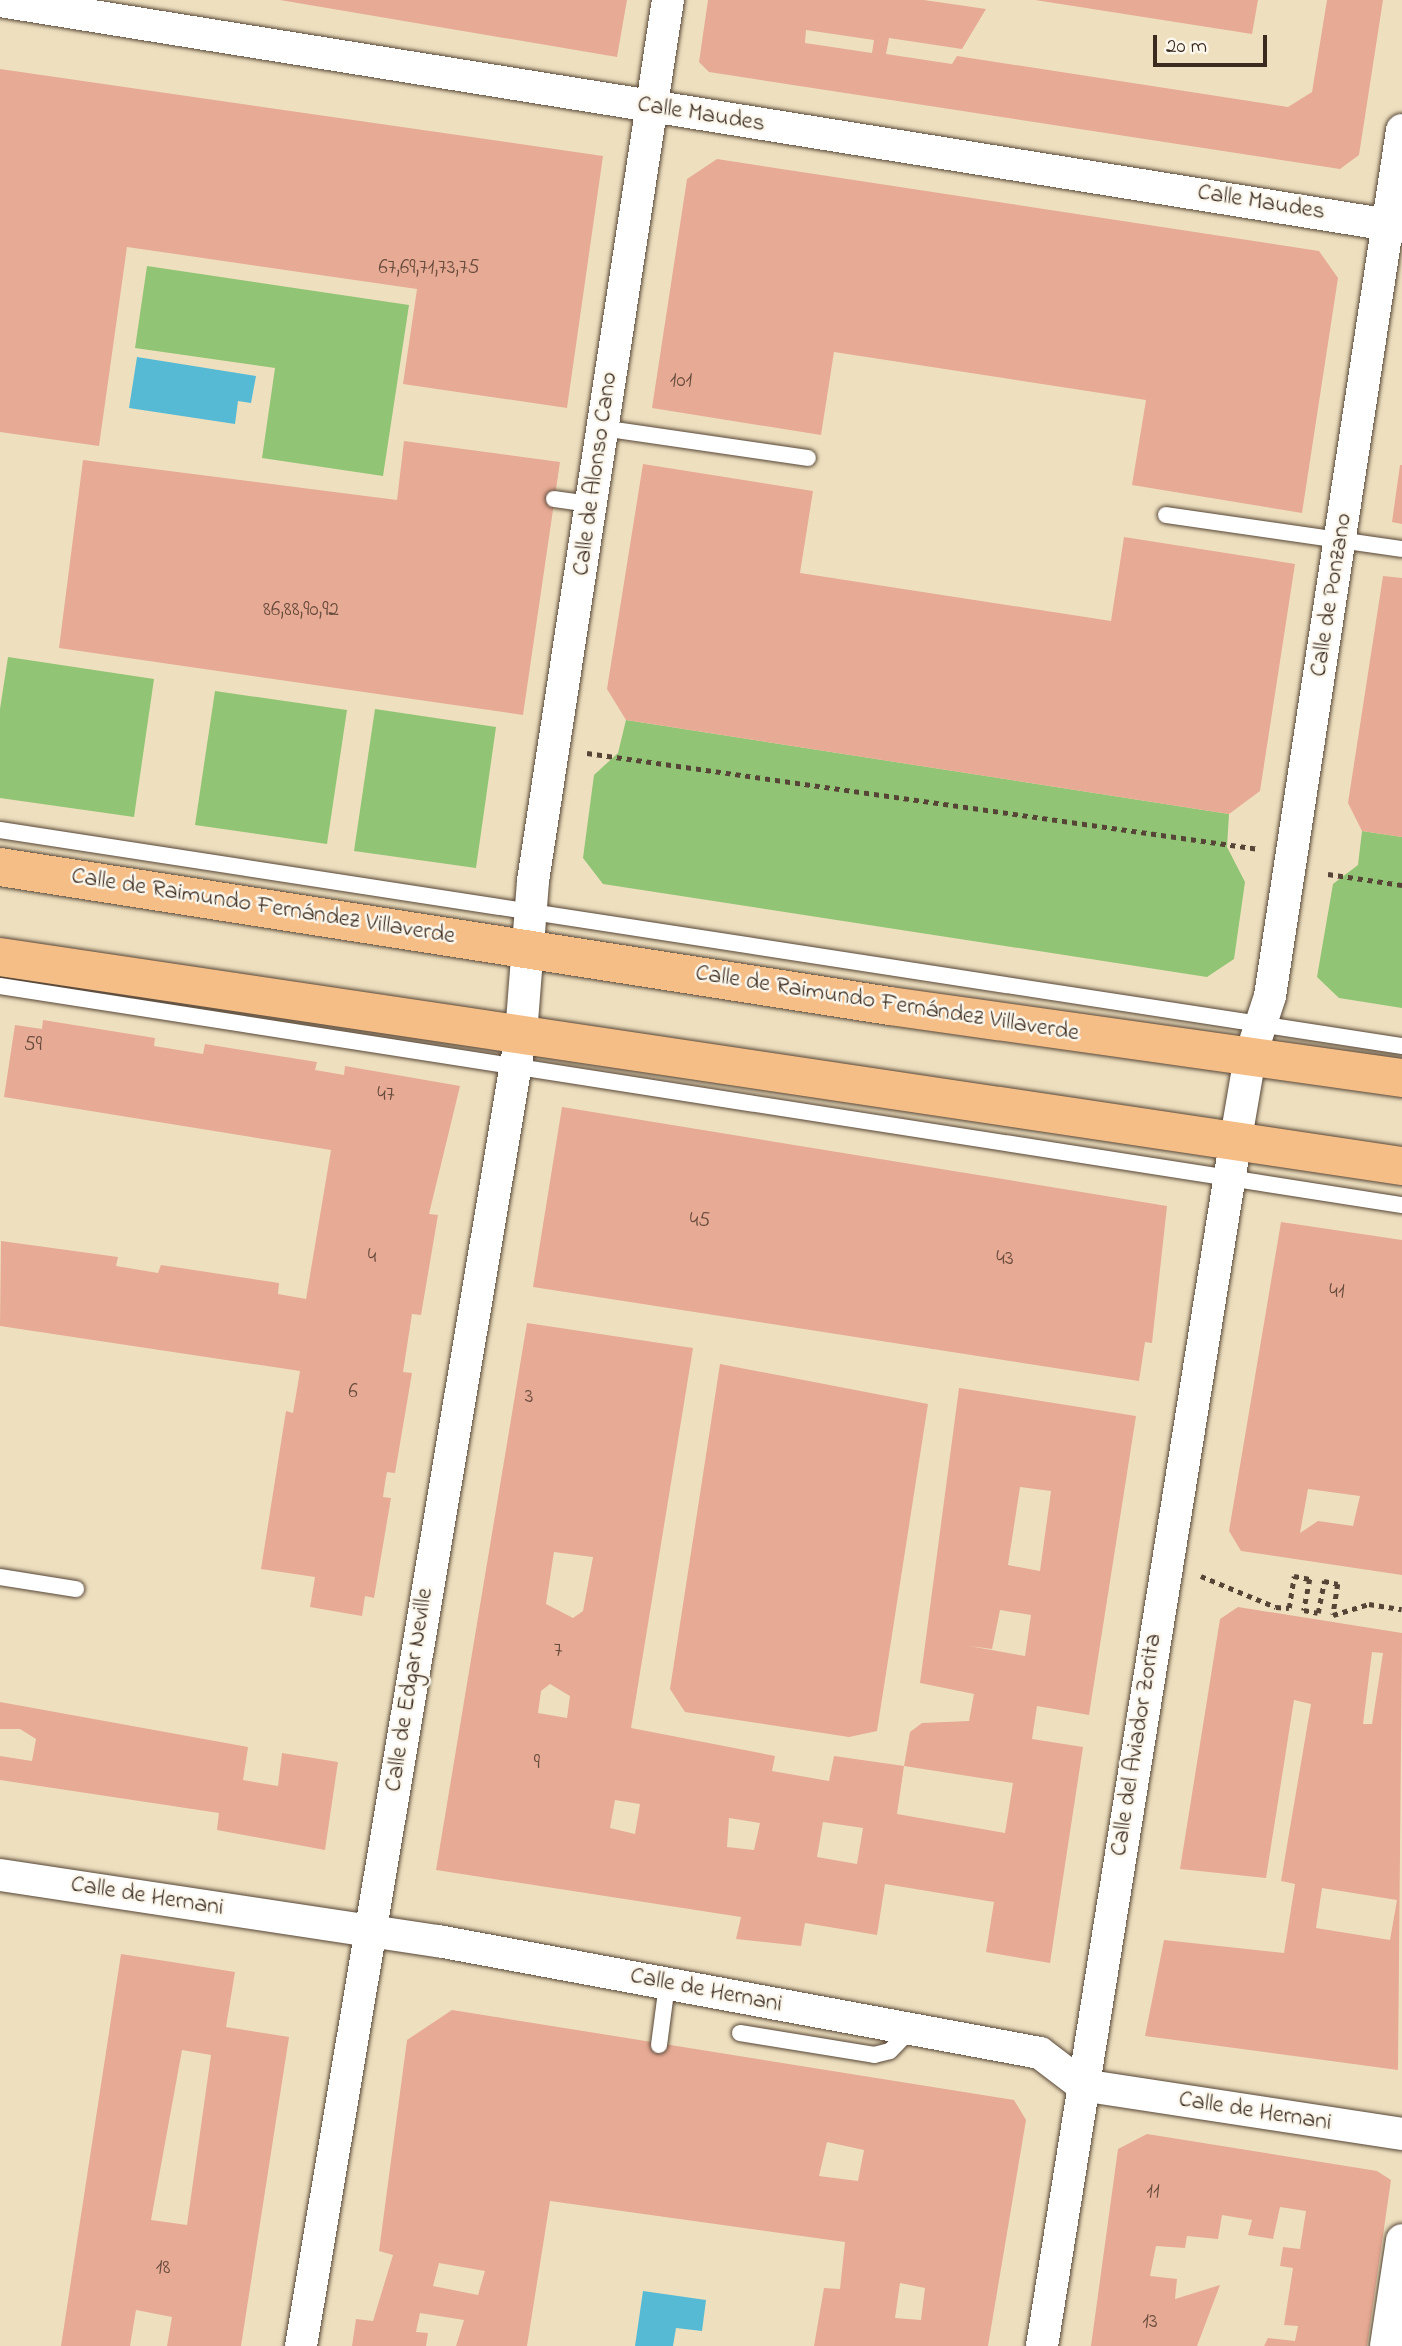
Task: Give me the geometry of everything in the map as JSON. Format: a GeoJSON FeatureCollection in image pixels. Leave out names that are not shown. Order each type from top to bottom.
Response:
{"type":"FeatureCollection","features":[{"type":"Feature","properties":{"kind":"main road","name":"Calle de Raimundo Fernández Villaverde"},"geometry":{"type":"LineString","coordinates":[[0,867],[525,949],[1256,1041],[1402,1078]]}},
{"type":"Feature","properties":{"kind":"main road"},"geometry":{"type":"LineString","coordinates":[[0,957],[518,1051],[1232,1161],[1402,1166]]}},
{"type":"Feature","properties":{"kind":"street","name":"Calle de Alonso Cano"},"geometry":{"type":"LineString","coordinates":[[525,949],[667,0]]}},
{"type":"Feature","properties":{"kind":"street","name":"Calle Maudes"},"geometry":{"type":"LineString","coordinates":[[0,1],[1394,226]]}},
{"type":"Feature","properties":{"kind":"street","name":"Calle de Ponzano"},"geometry":{"type":"LineString","coordinates":[[1256,1041],[1394,226],[1402,130]]}},
{"type":"Feature","properties":{"kind":"street"},"geometry":{"type":"LineString","coordinates":[[518,1051],[525,949]]}},
{"type":"Feature","properties":{"kind":"street"},"geometry":{"type":"LineString","coordinates":[[1232,1161],[1256,1041]]}},
{"type":"Feature","properties":{"kind":"street","name":"Calle de Edgar Neville"},"geometry":{"type":"LineString","coordinates":[[301,2346],[518,1051]]}},
{"type":"Feature","properties":{"kind":"street","name":"Calle del Aviador Zorita"},"geometry":{"type":"LineString","coordinates":[[1042,2346],[1232,1161]]}},
{"type":"Feature","properties":{"kind":"street","name":"Calle de Hernani"},"geometry":{"type":"LineString","coordinates":[[0,1875],[371,1931],[911,2029],[1040,2053],[1082,2085],[1402,2134]]}},
{"type":"Feature","properties":{"kind":"street"},"geometry":{"type":"LineString","coordinates":[[1386,2346],[1402,2240]]}},
{"type":"Feature","properties":{"kind":"lane"},"geometry":{"type":"LineString","coordinates":[[602,428],[808,458]]}},
{"type":"Feature","properties":{"kind":"lane"},"geometry":{"type":"LineString","coordinates":[[554,499],[591,504]]}},
{"type":"Feature","properties":{"kind":"lane"},"geometry":{"type":"LineString","coordinates":[[1166,515],[1402,549]]}},
{"type":"Feature","properties":{"kind":"lane"},"geometry":{"type":"LineString","coordinates":[[0,830],[529,912],[1256,1041],[1402,1046]]}},
{"type":"Feature","properties":{"kind":"lane"},"geometry":{"type":"LineString","coordinates":[[0,986],[518,1051]]}},
{"type":"Feature","properties":{"kind":"lane"},"geometry":{"type":"LineString","coordinates":[[1232,1161],[1402,1205]]}},
{"type":"Feature","properties":{"kind":"lane"},"geometry":{"type":"LineString","coordinates":[[0,1577],[76,1589]]}},
{"type":"Feature","properties":{"kind":"lane"},"geometry":{"type":"LineString","coordinates":[[659,2045],[667,1984]]}},
{"type":"Feature","properties":{"kind":"lane"},"geometry":{"type":"LineString","coordinates":[[740,2033],[874,2054],[890,2051],[911,2029]]}},
{"type":"Feature","properties":{"kind":"path"},"geometry":{"type":"LineString","coordinates":[[587,751],[1259,849]]}},
{"type":"Feature","properties":{"kind":"path"},"geometry":{"type":"LineString","coordinates":[[1328,874],[1402,885]]}},
{"type":"Feature","properties":{"kind":"path"},"geometry":{"type":"LineString","coordinates":[[1166,1570],[1219,1579],[1276,1607],[1289,1608],[1294,1576],[1310,1579],[1304,1610],[1318,1613],[1324,1581],[1338,1584],[1333,1615],[1369,1604],[1402,1609]]}},
{"type":"Feature","properties":{"kind":"green space"},"geometry":{"type":"Polygon","coordinates":[[[147,266],[409,305],[383,476],[262,458],[275,368],[135,348],[147,266]]]}},
{"type":"Feature","properties":{"kind":"green space"},"geometry":{"type":"Polygon","coordinates":[[[8,657],[154,679],[134,817],[0,798],[0,709],[8,657]]]}},
{"type":"Feature","properties":{"kind":"green space"},"geometry":{"type":"Polygon","coordinates":[[[215,691],[347,710],[327,844],[195,825],[215,691]]]}},
{"type":"Feature","properties":{"kind":"green space"},"geometry":{"type":"Polygon","coordinates":[[[375,709],[496,727],[476,868],[354,851],[375,709]]]}},
{"type":"Feature","properties":{"kind":"green space"},"geometry":{"type":"Polygon","coordinates":[[[626,720],[1229,814],[1227,847],[1245,882],[1234,959],[1207,977],[603,884],[583,858],[594,775],[618,753],[626,720]]]}},
{"type":"Feature","properties":{"kind":"green space"},"geometry":{"type":"Polygon","coordinates":[[[1362,831],[1402,837],[1402,1008],[1339,998],[1317,977],[1333,884],[1358,865],[1362,831]]]}},
{"type":"Feature","properties":{"kind":"water"},"geometry":{"type":"Polygon","coordinates":[[[137,357],[256,376],[251,403],[238,401],[235,424],[129,408],[137,357]]]}},
{"type":"Feature","properties":{"kind":"water"},"geometry":{"type":"Polygon","coordinates":[[[643,2291],[706,2300],[702,2331],[676,2328],[673,2346],[635,2346],[643,2291]]]}},
{"type":"Feature","properties":{"kind":"building"},"geometry":{"type":"Polygon","coordinates":[[[280,0],[627,0],[617,57],[280,0]]]}},
{"type":"Feature","properties":{"kind":"building"},"geometry":{"type":"Polygon","coordinates":[[[708,0],[924,0],[986,9],[962,49],[889,38],[886,54],[952,64],[957,56],[1288,107],[1312,92],[1327,0],[1383,0],[1359,155],[1340,169],[709,72],[699,62],[708,0]],[[806,30],[805,43],[872,53],[874,40],[806,30]]]}},
{"type":"Feature","properties":{"kind":"building"},"geometry":{"type":"Polygon","coordinates":[[[1035,0],[1258,0],[1252,34],[1035,0]]]}},
{"type":"Feature","properties":{"kind":"building"},"geometry":{"type":"Polygon","coordinates":[[[0,69],[603,156],[567,408],[403,384],[417,289],[127,247],[99,446],[0,432],[0,69]]]}},
{"type":"Feature","properties":{"kind":"building"},"geometry":{"type":"Polygon","coordinates":[[[717,159],[1319,251],[1338,278],[1302,513],[1132,485],[1146,400],[834,352],[821,435],[652,408],[687,179],[717,159]]]}},
{"type":"Feature","properties":{"kind":"building"},"geometry":{"type":"Polygon","coordinates":[[[404,441],[560,462],[523,715],[59,648],[83,460],[397,500],[404,441]]]}},
{"type":"Feature","properties":{"kind":"building"},"geometry":{"type":"Polygon","coordinates":[[[643,464],[813,491],[800,573],[1111,621],[1124,537],[1295,564],[1260,791],[1229,814],[626,720],[607,689],[643,464]]]}},
{"type":"Feature","properties":{"kind":"building"},"geometry":{"type":"Polygon","coordinates":[[[1402,465],[1402,524],[1392,522],[1402,465]]]}},
{"type":"Feature","properties":{"kind":"building"},"geometry":{"type":"Polygon","coordinates":[[[1383,576],[1402,578],[1402,837],[1362,831],[1348,803],[1383,576]]]}},
{"type":"Feature","properties":{"kind":"building"},"geometry":{"type":"Polygon","coordinates":[[[43,1020],[155,1038],[154,1046],[203,1054],[205,1044],[317,1062],[315,1070],[344,1075],[345,1066],[460,1086],[429,1214],[438,1215],[421,1315],[412,1314],[403,1372],[412,1373],[395,1473],[387,1472],[385,1483],[383,1497],[391,1498],[374,1598],[365,1596],[362,1616],[310,1607],[315,1577],[261,1569],[286,1411],[293,1413],[300,1371],[0,1326],[1,1241],[118,1257],[116,1266],[158,1273],[161,1265],[279,1283],[278,1294],[306,1299],[331,1150],[4,1097],[15,1025],[42,1029],[43,1020]]]}},
{"type":"Feature","properties":{"kind":"building"},"geometry":{"type":"Polygon","coordinates":[[[562,1107],[1167,1206],[1152,1343],[1145,1342],[1139,1381],[533,1287],[562,1107]]]}},
{"type":"Feature","properties":{"kind":"building"},"geometry":{"type":"Polygon","coordinates":[[[1281,1222],[1402,1240],[1402,1575],[1241,1551],[1229,1531],[1281,1222]],[[1308,1489],[1300,1533],[1318,1521],[1353,1526],[1360,1496],[1308,1489]]]}},
{"type":"Feature","properties":{"kind":"building"},"geometry":{"type":"Polygon","coordinates":[[[527,1323],[693,1348],[631,1728],[775,1756],[772,1771],[829,1781],[834,1756],[904,1766],[910,1732],[922,1723],[969,1721],[974,1694],[920,1683],[959,1388],[1136,1416],[1089,1715],[1037,1706],[1032,1739],[1083,1747],[1050,1963],[986,1952],[994,1902],[885,1884],[877,1935],[805,1923],[801,1946],[736,1939],[741,1917],[436,1870],[527,1323]],[[1020,1487],[1008,1565],[1040,1571],[1051,1491],[1020,1487]],[[554,1552],[546,1604],[573,1618],[583,1611],[593,1557],[554,1552]],[[1000,1610],[992,1649],[969,1646],[1025,1656],[1031,1615],[1000,1610]],[[550,1684],[541,1691],[538,1713],[567,1718],[570,1696],[550,1684]],[[904,1766],[897,1814],[1005,1833],[1013,1783],[904,1766]],[[615,1800],[610,1828],[635,1834],[640,1804],[615,1800]],[[729,1818],[727,1847],[754,1850],[760,1823],[729,1818]],[[823,1822],[817,1857],[857,1864],[863,1828],[823,1822]]]}},
{"type":"Feature","properties":{"kind":"building"},"geometry":{"type":"Polygon","coordinates":[[[720,1364],[928,1404],[877,1731],[849,1737],[685,1712],[670,1689],[720,1364]]]}},
{"type":"Feature","properties":{"kind":"building"},"geometry":{"type":"Polygon","coordinates":[[[1238,1607],[1402,1633],[1398,2070],[1145,2036],[1164,1940],[1284,1953],[1295,1884],[1281,1881],[1311,1704],[1294,1700],[1266,1878],[1180,1869],[1220,1619],[1238,1607]],[[1372,1652],[1363,1724],[1372,1724],[1383,1653],[1372,1652]],[[1322,1888],[1316,1928],[1390,1940],[1397,1900],[1322,1888]]]}},
{"type":"Feature","properties":{"kind":"building"},"geometry":{"type":"Polygon","coordinates":[[[0,1702],[248,1747],[243,1780],[278,1786],[282,1753],[338,1762],[325,1850],[217,1830],[219,1813],[0,1780],[0,1756],[32,1761],[36,1739],[20,1729],[0,1729],[0,1702]]]}},
{"type":"Feature","properties":{"kind":"building"},"geometry":{"type":"Polygon","coordinates":[[[121,1954],[235,1972],[226,2027],[289,2037],[241,2346],[167,2346],[172,2317],[136,2310],[130,2346],[61,2346],[121,1954]],[[182,2050],[151,2220],[187,2225],[211,2055],[182,2050]]]}},
{"type":"Feature","properties":{"kind":"building"},"geometry":{"type":"Polygon","coordinates":[[[452,2010],[1014,2100],[1026,2120],[988,2346],[814,2346],[824,2288],[840,2289],[845,2242],[550,2201],[527,2346],[456,2346],[464,2320],[420,2313],[416,2332],[428,2333],[426,2346],[352,2346],[356,2319],[373,2321],[393,2255],[379,2251],[407,2040],[452,2010]],[[827,2142],[819,2176],[858,2181],[864,2150],[827,2142]],[[439,2263],[433,2286],[478,2295],[485,2271],[439,2263]],[[900,2283],[895,2318],[921,2320],[925,2288],[900,2283]]]}},
{"type":"Feature","properties":{"kind":"building"},"geometry":{"type":"Polygon","coordinates":[[[1147,2134],[1377,2171],[1391,2180],[1367,2346],[1264,2346],[1268,2338],[1295,2341],[1298,2326],[1284,2325],[1293,2268],[1280,2266],[1283,2247],[1300,2249],[1306,2211],[1280,2207],[1273,2239],[1248,2235],[1252,2220],[1222,2215],[1218,2239],[1187,2236],[1185,2248],[1156,2246],[1150,2276],[1177,2279],[1175,2299],[1220,2285],[1197,2346],[1091,2346],[1118,2149],[1147,2134]]]}}]}
